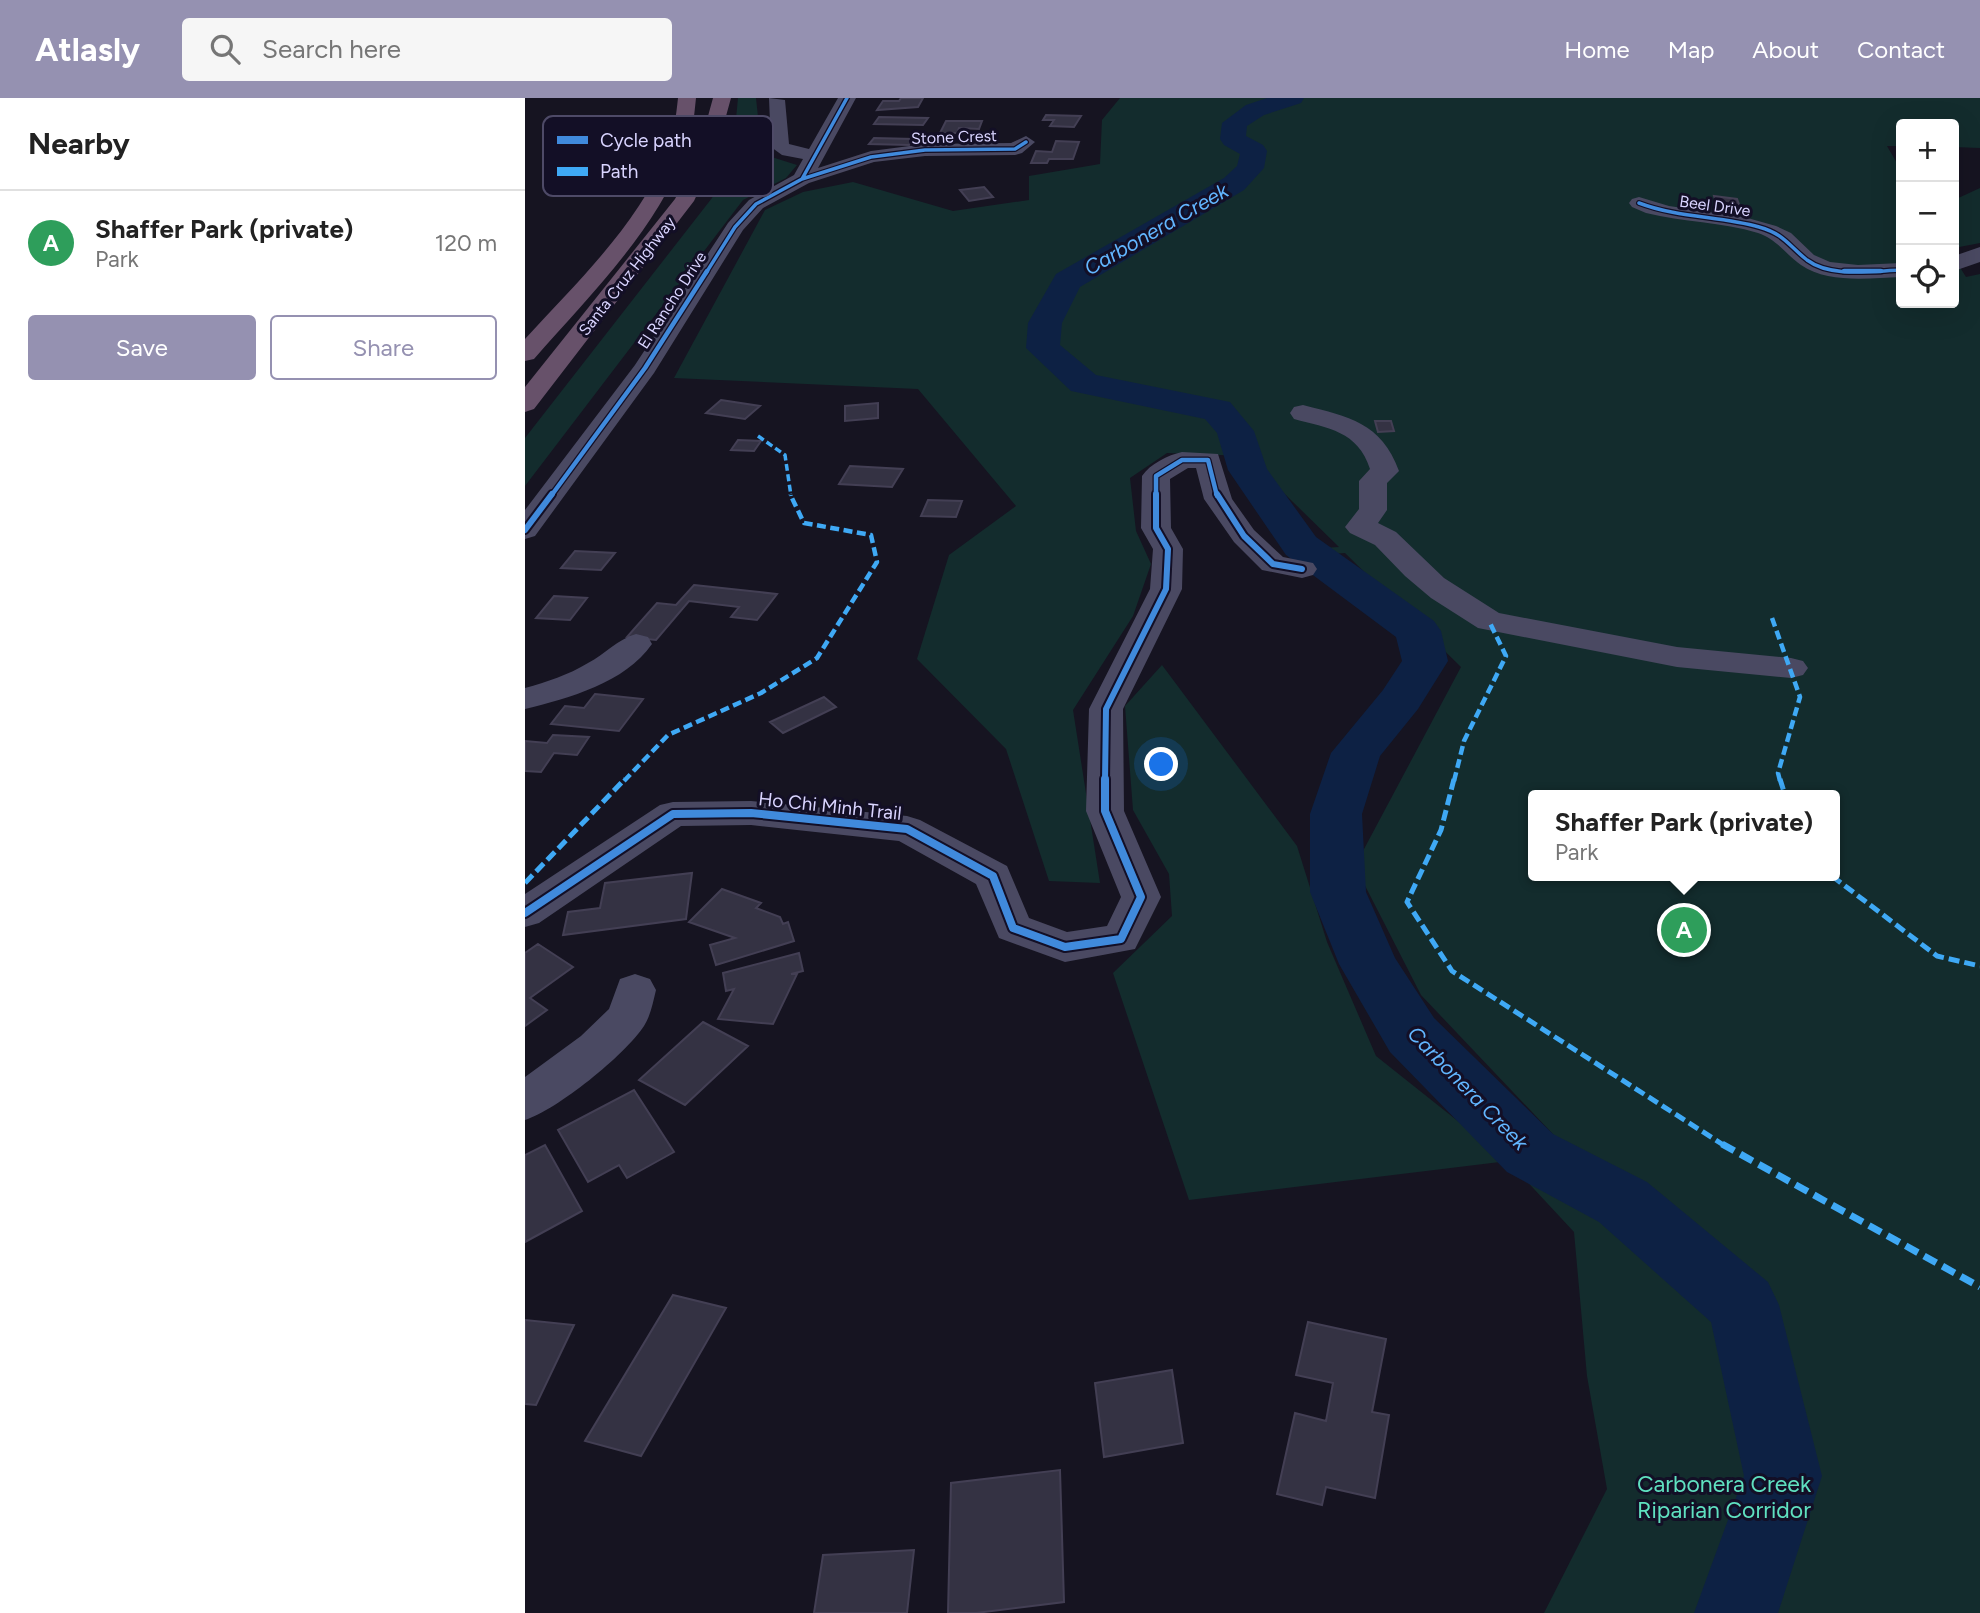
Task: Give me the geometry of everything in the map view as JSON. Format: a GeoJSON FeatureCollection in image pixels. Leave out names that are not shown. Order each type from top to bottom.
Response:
{"type":"FeatureCollection","features":[{"type":"Feature","properties":{"kind":"highway","name":"Santa Cruz Highway"},"geometry":{"type":"LineString","coordinates":[[684,116],[687,98]]}},
{"type":"Feature","properties":{"kind":"highway","name":"Santa Cruz Highway"},"geometry":{"type":"LineString","coordinates":[[717,116],[722,98]]}},
{"type":"Feature","properties":{"kind":"highway","name":"Santa Cruz Highway"},"geometry":{"type":"LineString","coordinates":[[525,354],[627,234],[653,196]]}},
{"type":"Feature","properties":{"kind":"highway","name":"Santa Cruz Highway"},"geometry":{"type":"LineString","coordinates":[[525,404],[677,213],[686,196]]}},
{"type":"Feature","properties":{"kind":"street","name":"El Rancho Drive"},"geometry":{"type":"LineString","coordinates":[[773,195],[801,179],[847,98]]}},
{"type":"Feature","properties":{"kind":"street"},"geometry":{"type":"LineString","coordinates":[[776,100],[780,147],[815,156]]}},
{"type":"Feature","properties":{"kind":"street","name":"Stone Crest"},"geometry":{"type":"LineString","coordinates":[[801,179],[871,157],[925,150],[1015,149],[1026,142]]}},
{"type":"Feature","properties":{"kind":"street","name":"El Rancho Drive"},"geometry":{"type":"LineString","coordinates":[[525,530],[645,368],[735,228],[756,204],[770,196]]}},
{"type":"Feature","properties":{"kind":"street","name":"Beel Drive"},"geometry":{"type":"LineString","coordinates":[[1639,203],[1658,212],[1731,220],[1762,228],[1784,237],[1798,254],[1817,266],[1855,271],[1896,270]]}},
{"type":"Feature","properties":{"kind":"street"},"geometry":{"type":"LineString","coordinates":[[1959,262],[1980,254]]}},
{"type":"Feature","properties":{"kind":"street"},"geometry":{"type":"LineString","coordinates":[[1303,413],[1332,421],[1368,436],[1381,453],[1385,471],[1373,481],[1373,510],[1360,527],[1379,531],[1415,570],[1489,621],[1681,657],[1747,666],[1791,668]]}},
{"type":"Feature","properties":{"kind":"street","name":"Ho Chi Minh Trail"},"geometry":{"type":"LineString","coordinates":[[525,913],[673,814],[751,813],[907,829],[993,876],[1013,928],[1065,947],[1121,939],[1141,897],[1105,811],[1106,709],[1166,589],[1168,549],[1156,528],[1156,476],[1182,460],[1208,460],[1218,499],[1244,536],[1273,564],[1301,569]]}},
{"type":"Feature","properties":{"kind":"street"},"geometry":{"type":"LineString","coordinates":[[525,699],[555,691],[594,673],[625,656],[636,644]]}},
{"type":"Feature","properties":{"kind":"street"},"geometry":{"type":"LineString","coordinates":[[525,1102],[597,1048],[628,1016],[635,990]]}},
{"type":"Feature","properties":{"kind":"green space"},"geometry":{"type":"Polygon","coordinates":[[[738,98],[756,98],[758,116],[736,116],[738,98]]]}},
{"type":"Feature","properties":{"kind":"green space","name":"Carbonera Creek Riparian Corridor"},"geometry":{"type":"Polygon","coordinates":[[[1120,98],[1980,98],[1980,148],[1959,147],[1959,119],[1896,119],[1896,146],[1887,146],[1896,161],[1896,308],[1959,308],[1959,266],[1966,277],[1980,274],[1980,1613],[1544,1613],[1607,1489],[1587,1376],[1574,1232],[1508,1161],[1570,1152],[1421,995],[1355,866],[1461,667],[1345,553],[1330,554],[1323,548],[1339,547],[1246,456],[1167,453],[1130,478],[1136,531],[1151,564],[1133,616],[1073,710],[1100,883],[1049,881],[1006,749],[917,659],[949,555],[1016,506],[918,389],[674,378],[765,210],[803,192],[853,182],[953,211],[1029,200],[1029,176],[1100,164],[1102,120],[1120,98]]]}},
{"type":"Feature","properties":{"kind":"green space"},"geometry":{"type":"Polygon","coordinates":[[[773,157],[797,165],[786,178],[773,185],[773,157]]]}},
{"type":"Feature","properties":{"kind":"green space"},"geometry":{"type":"Polygon","coordinates":[[[1980,188],[1980,243],[1959,247],[1959,198],[1980,188]]]}},
{"type":"Feature","properties":{"kind":"green space"},"geometry":{"type":"Polygon","coordinates":[[[751,196],[743,200],[525,486],[525,438],[712,198],[751,196]]]}},
{"type":"Feature","properties":{"kind":"green space"},"geometry":{"type":"Polygon","coordinates":[[[1162,665],[1297,846],[1327,942],[1376,1056],[1508,1161],[1189,1200],[1113,973],[1172,916],[1169,874],[1133,810],[1125,706],[1162,665]]]}},
{"type":"Feature","properties":{"kind":"building"},"geometry":{"type":"Polygon","coordinates":[[[901,98],[923,98],[918,107],[877,110],[883,101],[899,101],[901,98]]]}},
{"type":"Feature","properties":{"kind":"building"},"geometry":{"type":"Polygon","coordinates":[[[1046,115],[1081,116],[1074,127],[1050,126],[1054,120],[1043,120],[1046,115]]]}},
{"type":"Feature","properties":{"kind":"building"},"geometry":{"type":"Polygon","coordinates":[[[879,117],[928,118],[923,125],[874,124],[879,117]]]}},
{"type":"Feature","properties":{"kind":"building"},"geometry":{"type":"Polygon","coordinates":[[[946,121],[982,121],[979,129],[959,128],[957,133],[940,133],[946,121]]]}},
{"type":"Feature","properties":{"kind":"building"},"geometry":{"type":"Polygon","coordinates":[[[874,138],[913,139],[909,145],[869,144],[874,138]]]}},
{"type":"Feature","properties":{"kind":"building"},"geometry":{"type":"Polygon","coordinates":[[[1056,141],[1079,142],[1073,159],[1049,159],[1047,163],[1031,163],[1036,151],[1052,152],[1056,141]]]}},
{"type":"Feature","properties":{"kind":"building"},"geometry":{"type":"Polygon","coordinates":[[[984,187],[993,197],[969,201],[960,190],[984,187]]]}},
{"type":"Feature","properties":{"kind":"building"},"geometry":{"type":"Polygon","coordinates":[[[1714,196],[1737,199],[1740,207],[1718,208],[1714,196]]]}},
{"type":"Feature","properties":{"kind":"building"},"geometry":{"type":"Polygon","coordinates":[[[721,400],[760,406],[745,419],[706,413],[721,400]]]}},
{"type":"Feature","properties":{"kind":"building"},"geometry":{"type":"Polygon","coordinates":[[[878,403],[878,418],[845,421],[845,406],[878,403]]]}},
{"type":"Feature","properties":{"kind":"building"},"geometry":{"type":"Polygon","coordinates":[[[1375,421],[1391,421],[1394,431],[1378,432],[1375,421]]]}},
{"type":"Feature","properties":{"kind":"building"},"geometry":{"type":"Polygon","coordinates":[[[738,440],[761,441],[754,451],[731,450],[738,440]]]}},
{"type":"Feature","properties":{"kind":"building"},"geometry":{"type":"Polygon","coordinates":[[[850,466],[903,469],[892,487],[839,484],[850,466]]]}},
{"type":"Feature","properties":{"kind":"building"},"geometry":{"type":"Polygon","coordinates":[[[928,500],[962,501],[956,517],[921,516],[928,500]]]}},
{"type":"Feature","properties":{"kind":"building"},"geometry":{"type":"Polygon","coordinates":[[[575,551],[615,553],[601,570],[561,568],[575,551]]]}},
{"type":"Feature","properties":{"kind":"building"},"geometry":{"type":"Polygon","coordinates":[[[694,585],[777,594],[757,620],[731,617],[739,607],[689,601],[656,640],[627,637],[657,603],[676,605],[694,585]]]}},
{"type":"Feature","properties":{"kind":"building"},"geometry":{"type":"Polygon","coordinates":[[[554,596],[587,598],[570,620],[536,618],[554,596]]]}},
{"type":"Feature","properties":{"kind":"building"},"geometry":{"type":"Polygon","coordinates":[[[595,694],[643,699],[619,731],[551,724],[565,706],[584,708],[595,694]]]}},
{"type":"Feature","properties":{"kind":"building"},"geometry":{"type":"Polygon","coordinates":[[[824,697],[836,707],[783,733],[770,722],[824,697]]]}},
{"type":"Feature","properties":{"kind":"building"},"geometry":{"type":"Polygon","coordinates":[[[553,735],[589,737],[577,755],[554,753],[541,772],[525,771],[525,741],[547,743],[553,735]]]}},
{"type":"Feature","properties":{"kind":"building"},"geometry":{"type":"Polygon","coordinates":[[[692,873],[686,919],[563,935],[568,912],[600,908],[605,883],[692,873]]]}},
{"type":"Feature","properties":{"kind":"building"},"geometry":{"type":"Polygon","coordinates":[[[722,889],[761,903],[756,908],[780,917],[783,924],[788,922],[794,941],[716,965],[710,945],[735,938],[689,922],[722,889]]]}},
{"type":"Feature","properties":{"kind":"building"},"geometry":{"type":"Polygon","coordinates":[[[538,944],[573,967],[530,998],[547,1010],[525,1026],[525,953],[538,944]]]}},
{"type":"Feature","properties":{"kind":"building"},"geometry":{"type":"Polygon","coordinates":[[[799,953],[803,971],[791,974],[797,974],[773,1024],[718,1019],[734,989],[726,991],[723,973],[799,953]]]}},
{"type":"Feature","properties":{"kind":"building"},"geometry":{"type":"Polygon","coordinates":[[[703,1022],[748,1046],[685,1105],[639,1080],[703,1022]]]}},
{"type":"Feature","properties":{"kind":"building"},"geometry":{"type":"Polygon","coordinates":[[[634,1090],[674,1152],[627,1178],[619,1165],[588,1182],[558,1130],[634,1090]]]}},
{"type":"Feature","properties":{"kind":"building"},"geometry":{"type":"Polygon","coordinates":[[[545,1145],[582,1211],[525,1242],[525,1155],[545,1145]]]}},
{"type":"Feature","properties":{"kind":"building"},"geometry":{"type":"Polygon","coordinates":[[[673,1295],[726,1308],[641,1456],[585,1441],[673,1295]]]}},
{"type":"Feature","properties":{"kind":"building"},"geometry":{"type":"Polygon","coordinates":[[[525,1320],[574,1325],[536,1405],[525,1404],[525,1320]]]}},
{"type":"Feature","properties":{"kind":"building"},"geometry":{"type":"Polygon","coordinates":[[[1308,1322],[1386,1339],[1372,1412],[1389,1415],[1375,1498],[1326,1487],[1322,1505],[1277,1494],[1295,1413],[1326,1421],[1333,1383],[1296,1375],[1308,1322]]]}},
{"type":"Feature","properties":{"kind":"building"},"geometry":{"type":"Polygon","coordinates":[[[1172,1370],[1183,1443],[1104,1457],[1095,1383],[1172,1370]]]}},
{"type":"Feature","properties":{"kind":"building"},"geometry":{"type":"Polygon","coordinates":[[[1060,1470],[1064,1602],[976,1613],[948,1613],[951,1483],[1060,1470]]]}},
{"type":"Feature","properties":{"kind":"building"},"geometry":{"type":"Polygon","coordinates":[[[914,1550],[907,1613],[814,1613],[823,1555],[914,1550]]]}},
{"type":"Feature","properties":{"kind":"waterway","name":"Carbonera Creek"},"geometry":{"type":"LineString","coordinates":[[1292,98],[1255,110],[1235,123],[1233,139],[1254,151],[1250,168],[1234,184],[1067,281],[1045,323],[1043,348],[1084,383],[1217,410],[1235,431],[1248,470],[1301,546],[1418,631],[1425,661],[1401,699],[1356,753],[1336,814],[1338,892],[1368,964],[1412,1035],[1530,1153],[1623,1202],[1743,1305],[1783,1476],[1736,1613]]}},
{"type":"Feature","properties":{"kind":"marked path"},"geometry":{"type":"LineString","coordinates":[[525,883],[668,735],[761,693],[817,658],[877,562],[871,535],[804,523],[788,490],[785,455],[758,436]]}},
{"type":"Feature","properties":{"kind":"marked path"},"geometry":{"type":"LineString","coordinates":[[1772,618],[1800,697],[1778,773],[1783,790]]}},
{"type":"Feature","properties":{"kind":"marked path"},"geometry":{"type":"LineString","coordinates":[[1489,621],[1506,656],[1464,741],[1441,830],[1407,902],[1452,971],[1721,1144],[1980,1287]]}},
{"type":"Feature","properties":{"kind":"marked path"},"geometry":{"type":"LineString","coordinates":[[1839,881],[1937,956],[1980,966]]}},
{"type":"Feature","properties":{"kind":"cycle path"},"geometry":{"type":"LineString","coordinates":[[773,195],[802,179],[847,98]]}},
{"type":"Feature","properties":{"kind":"cycle path"},"geometry":{"type":"LineString","coordinates":[[802,179],[871,157],[925,150],[1015,149],[1026,142]]}},
{"type":"Feature","properties":{"kind":"cycle path"},"geometry":{"type":"LineString","coordinates":[[525,530],[645,368],[735,227],[756,204],[771,196]]}},
{"type":"Feature","properties":{"kind":"cycle path"},"geometry":{"type":"LineString","coordinates":[[1639,203],[1668,212],[1744,223],[1769,230],[1784,237],[1802,256],[1825,268],[1858,272],[1896,270]]}},
{"type":"Feature","properties":{"kind":"cycle path"},"geometry":{"type":"LineString","coordinates":[[525,913],[673,814],[751,813],[907,829],[993,876],[1013,928],[1065,947],[1121,939],[1141,897],[1105,811],[1106,709],[1166,589],[1168,549],[1156,528],[1156,476],[1182,460],[1208,460],[1218,499],[1244,536],[1273,564],[1302,569]]}},
{"type":"Feature","properties":{"kind":"place","name":"Shaffer Park (private)"},"geometry":{"type":"Point","coordinates":[1684,930]}}]}
